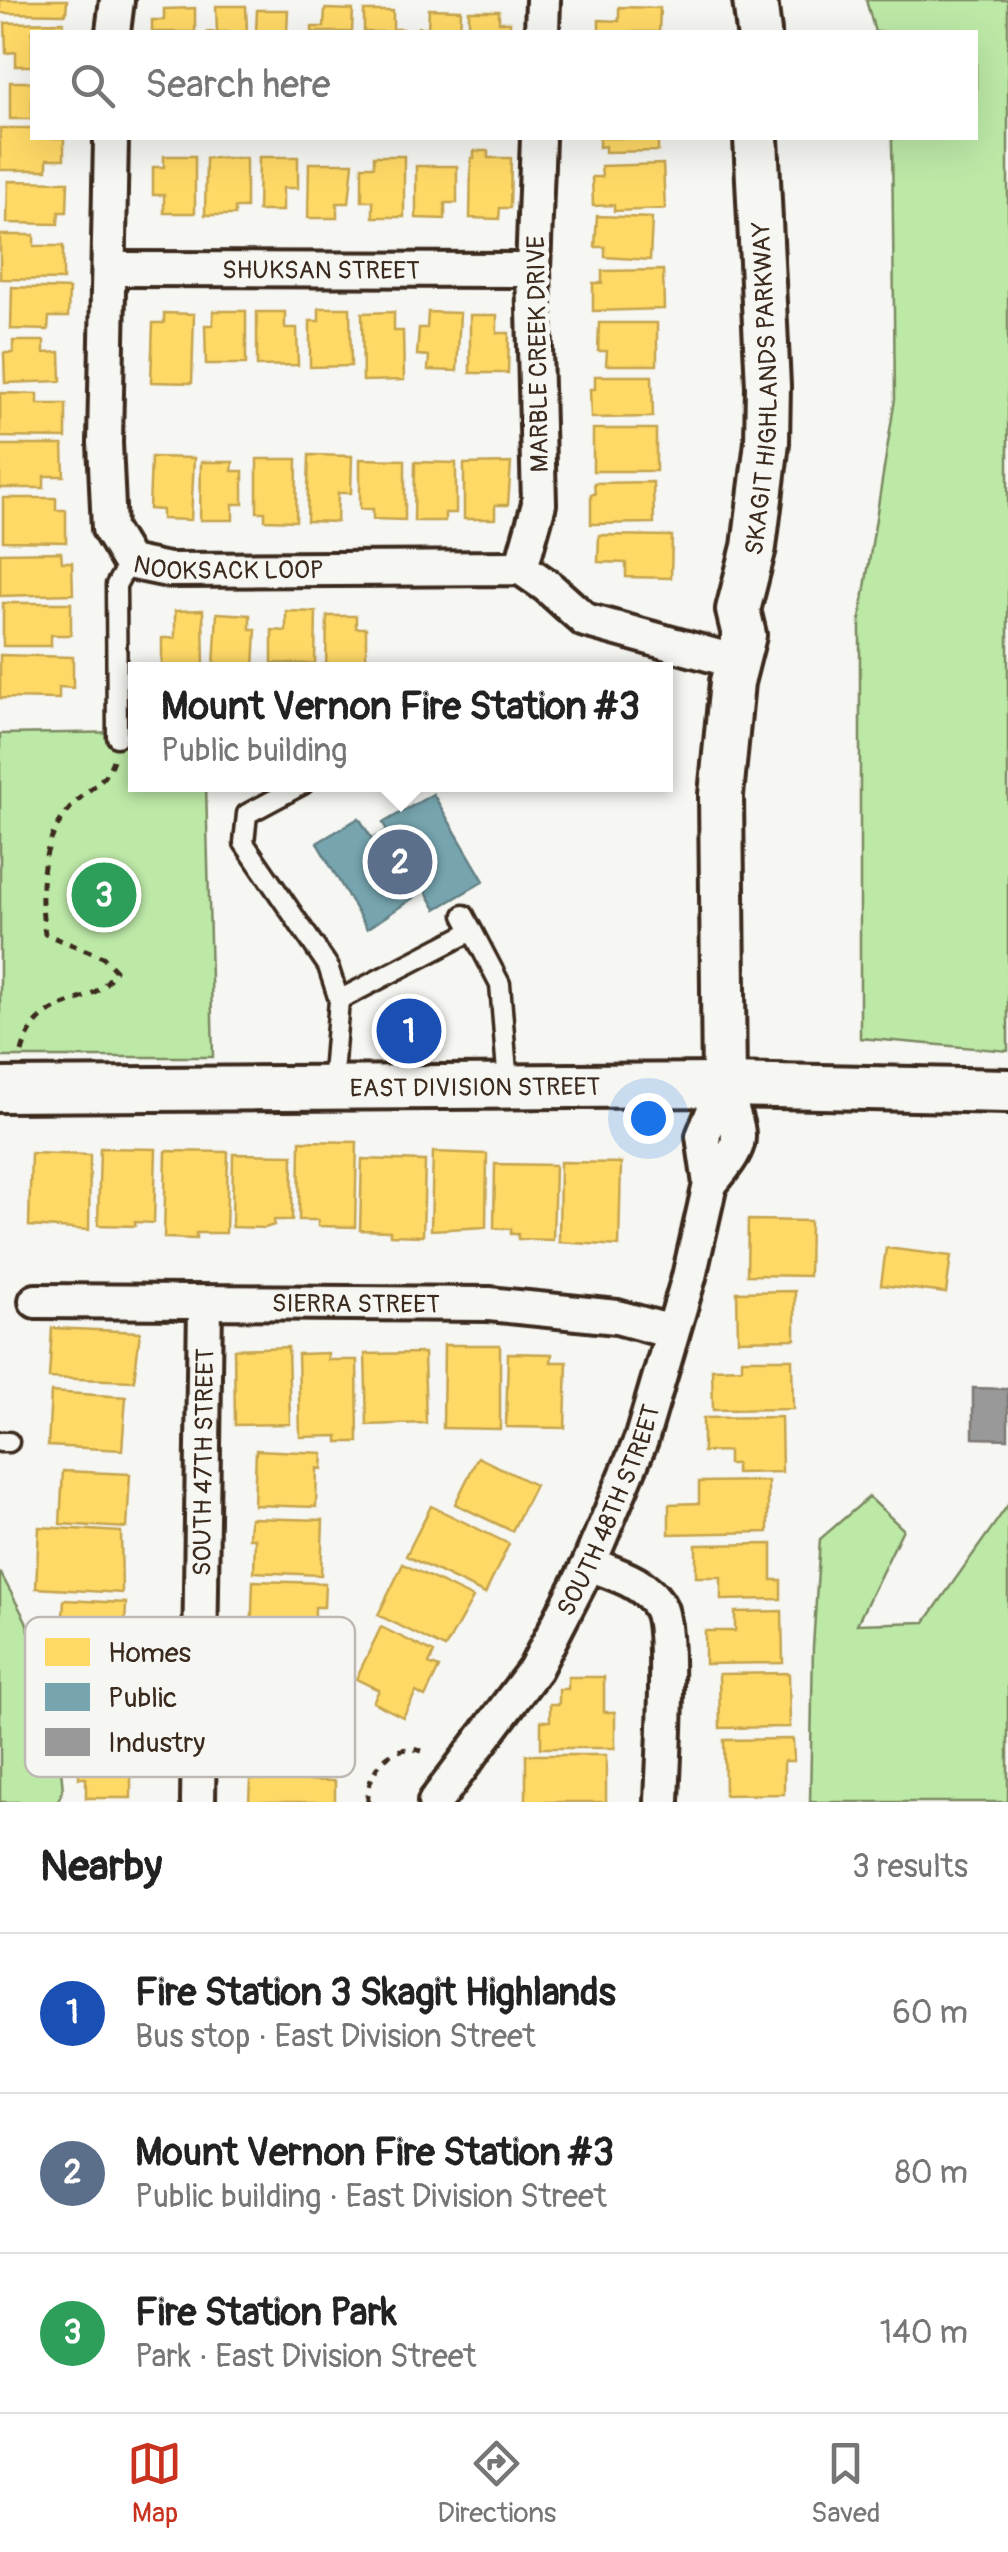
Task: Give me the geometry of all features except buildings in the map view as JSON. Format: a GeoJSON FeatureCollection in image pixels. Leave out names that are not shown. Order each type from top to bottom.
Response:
{"type":"FeatureCollection","features":[{"type":"Feature","properties":{"kind":"street"},"geometry":{"type":"LineString","coordinates":[[113,30],[116,0]]}},
{"type":"Feature","properties":{"kind":"street"},"geometry":{"type":"LineString","coordinates":[[542,30],[543,0]]}},
{"type":"Feature","properties":{"kind":"street"},"geometry":{"type":"LineString","coordinates":[[755,0],[759,30]]}},
{"type":"Feature","properties":{"kind":"street","name":"NOOKSACK LOOP"},"geometry":{"type":"LineString","coordinates":[[111,140],[105,443],[109,529],[129,562],[168,570],[521,568]]}},
{"type":"Feature","properties":{"kind":"street","name":"MARBLE CREEK DRIVE"},"geometry":{"type":"LineString","coordinates":[[521,568],[539,504],[533,270],[538,140]]}},
{"type":"Feature","properties":{"kind":"street","name":"SKAGIT HIGHLANDS PARKWAY"},"geometry":{"type":"LineString","coordinates":[[724,1085],[721,795],[741,648],[738,610],[754,547],[767,442],[768,386],[756,140]]}},
{"type":"Feature","properties":{"kind":"street","name":"SKAGIT HIGHLANDS PARKWAY"},"geometry":{"type":"LineString","coordinates":[[741,648],[766,621],[790,512],[793,350],[786,140]]}},
{"type":"Feature","properties":{"kind":"street","name":"SHUKSAN STREET"},"geometry":{"type":"LineString","coordinates":[[109,268],[533,270]]}},
{"type":"Feature","properties":{"kind":"street"},"geometry":{"type":"LineString","coordinates":[[521,568],[585,620],[741,648]]}},
{"type":"Feature","properties":{"kind":"street","name":"EAST DIVISION STREET"},"geometry":{"type":"LineString","coordinates":[[0,1090],[724,1085],[1008,1091]]}},
{"type":"Feature","properties":{"kind":"street","name":"SOUTH 48TH STREET"},"geometry":{"type":"LineString","coordinates":[[443,1799],[535,1669],[589,1564],[640,1440],[689,1277],[710,1184],[703,1136],[724,1085]]}},
{"type":"Feature","properties":{"kind":"street","name":"SIERRA STREET"},"geometry":{"type":"LineString","coordinates":[[36,1301],[489,1304],[617,1317],[672,1332]]}},
{"type":"Feature","properties":{"kind":"street","name":"SOUTH 47TH STREET"},"geometry":{"type":"LineString","coordinates":[[201,1617],[205,1304]]}},
{"type":"Feature","properties":{"kind":"street"},"geometry":{"type":"LineString","coordinates":[[589,1564],[647,1591],[662,1610],[662,1802]]}},
{"type":"Feature","properties":{"kind":"street","name":"SOUTH 47TH STREET"},"geometry":{"type":"LineString","coordinates":[[198,1777],[198,1802]]}},
{"type":"Feature","properties":{"kind":"lane"},"geometry":{"type":"LineString","coordinates":[[117,737],[116,585],[129,562]]}},
{"type":"Feature","properties":{"kind":"lane"},"geometry":{"type":"LineString","coordinates":[[288,792],[247,814],[244,843],[328,966],[339,1000],[332,1087]]}},
{"type":"Feature","properties":{"kind":"lane"},"geometry":{"type":"LineString","coordinates":[[339,1000],[468,923],[500,984],[508,1086]]}},
{"type":"Feature","properties":{"kind":"path"},"geometry":{"type":"LineString","coordinates":[[22,1052],[41,1014],[106,987],[115,970],[103,957],[45,934],[40,897],[42,864],[53,836],[76,802],[106,779],[116,754],[117,737]]}},
{"type":"Feature","properties":{"kind":"path"},"geometry":{"type":"LineString","coordinates":[[368,1802],[367,1788],[376,1766],[392,1752],[422,1750]]}},
{"type":"Feature","properties":{"kind":"green space"},"geometry":{"type":"Polygon","coordinates":[[[866,0],[1008,0],[1008,1051],[860,1038],[860,619],[895,399],[892,140],[978,140],[978,30],[874,30],[866,0]]]}},
{"type":"Feature","properties":{"kind":"green space"},"geometry":{"type":"Polygon","coordinates":[[[128,732],[128,792],[206,792],[213,1057],[0,1057],[0,734],[128,732]]]}},
{"type":"Feature","properties":{"kind":"green space"},"geometry":{"type":"Polygon","coordinates":[[[869,1497],[903,1529],[857,1624],[925,1622],[1008,1505],[1008,1802],[810,1802],[820,1539],[869,1497]]]}},
{"type":"Feature","properties":{"kind":"green space"},"geometry":{"type":"Polygon","coordinates":[[[0,1572],[25,1619],[25,1777],[62,1777],[63,1791],[57,1802],[0,1802],[0,1572]]]}},
{"type":"Feature","properties":{"kind":"place","name":"Mount Vernon Fire Station #3"},"geometry":{"type":"Point","coordinates":[400,862]}},
{"type":"Feature","properties":{"kind":"place","name":"Fire Station Park"},"geometry":{"type":"Point","coordinates":[104,895]}},
{"type":"Feature","properties":{"kind":"place","name":"Fire Station 3 Skagit Highlands"},"geometry":{"type":"Point","coordinates":[409,1031]}}]}
